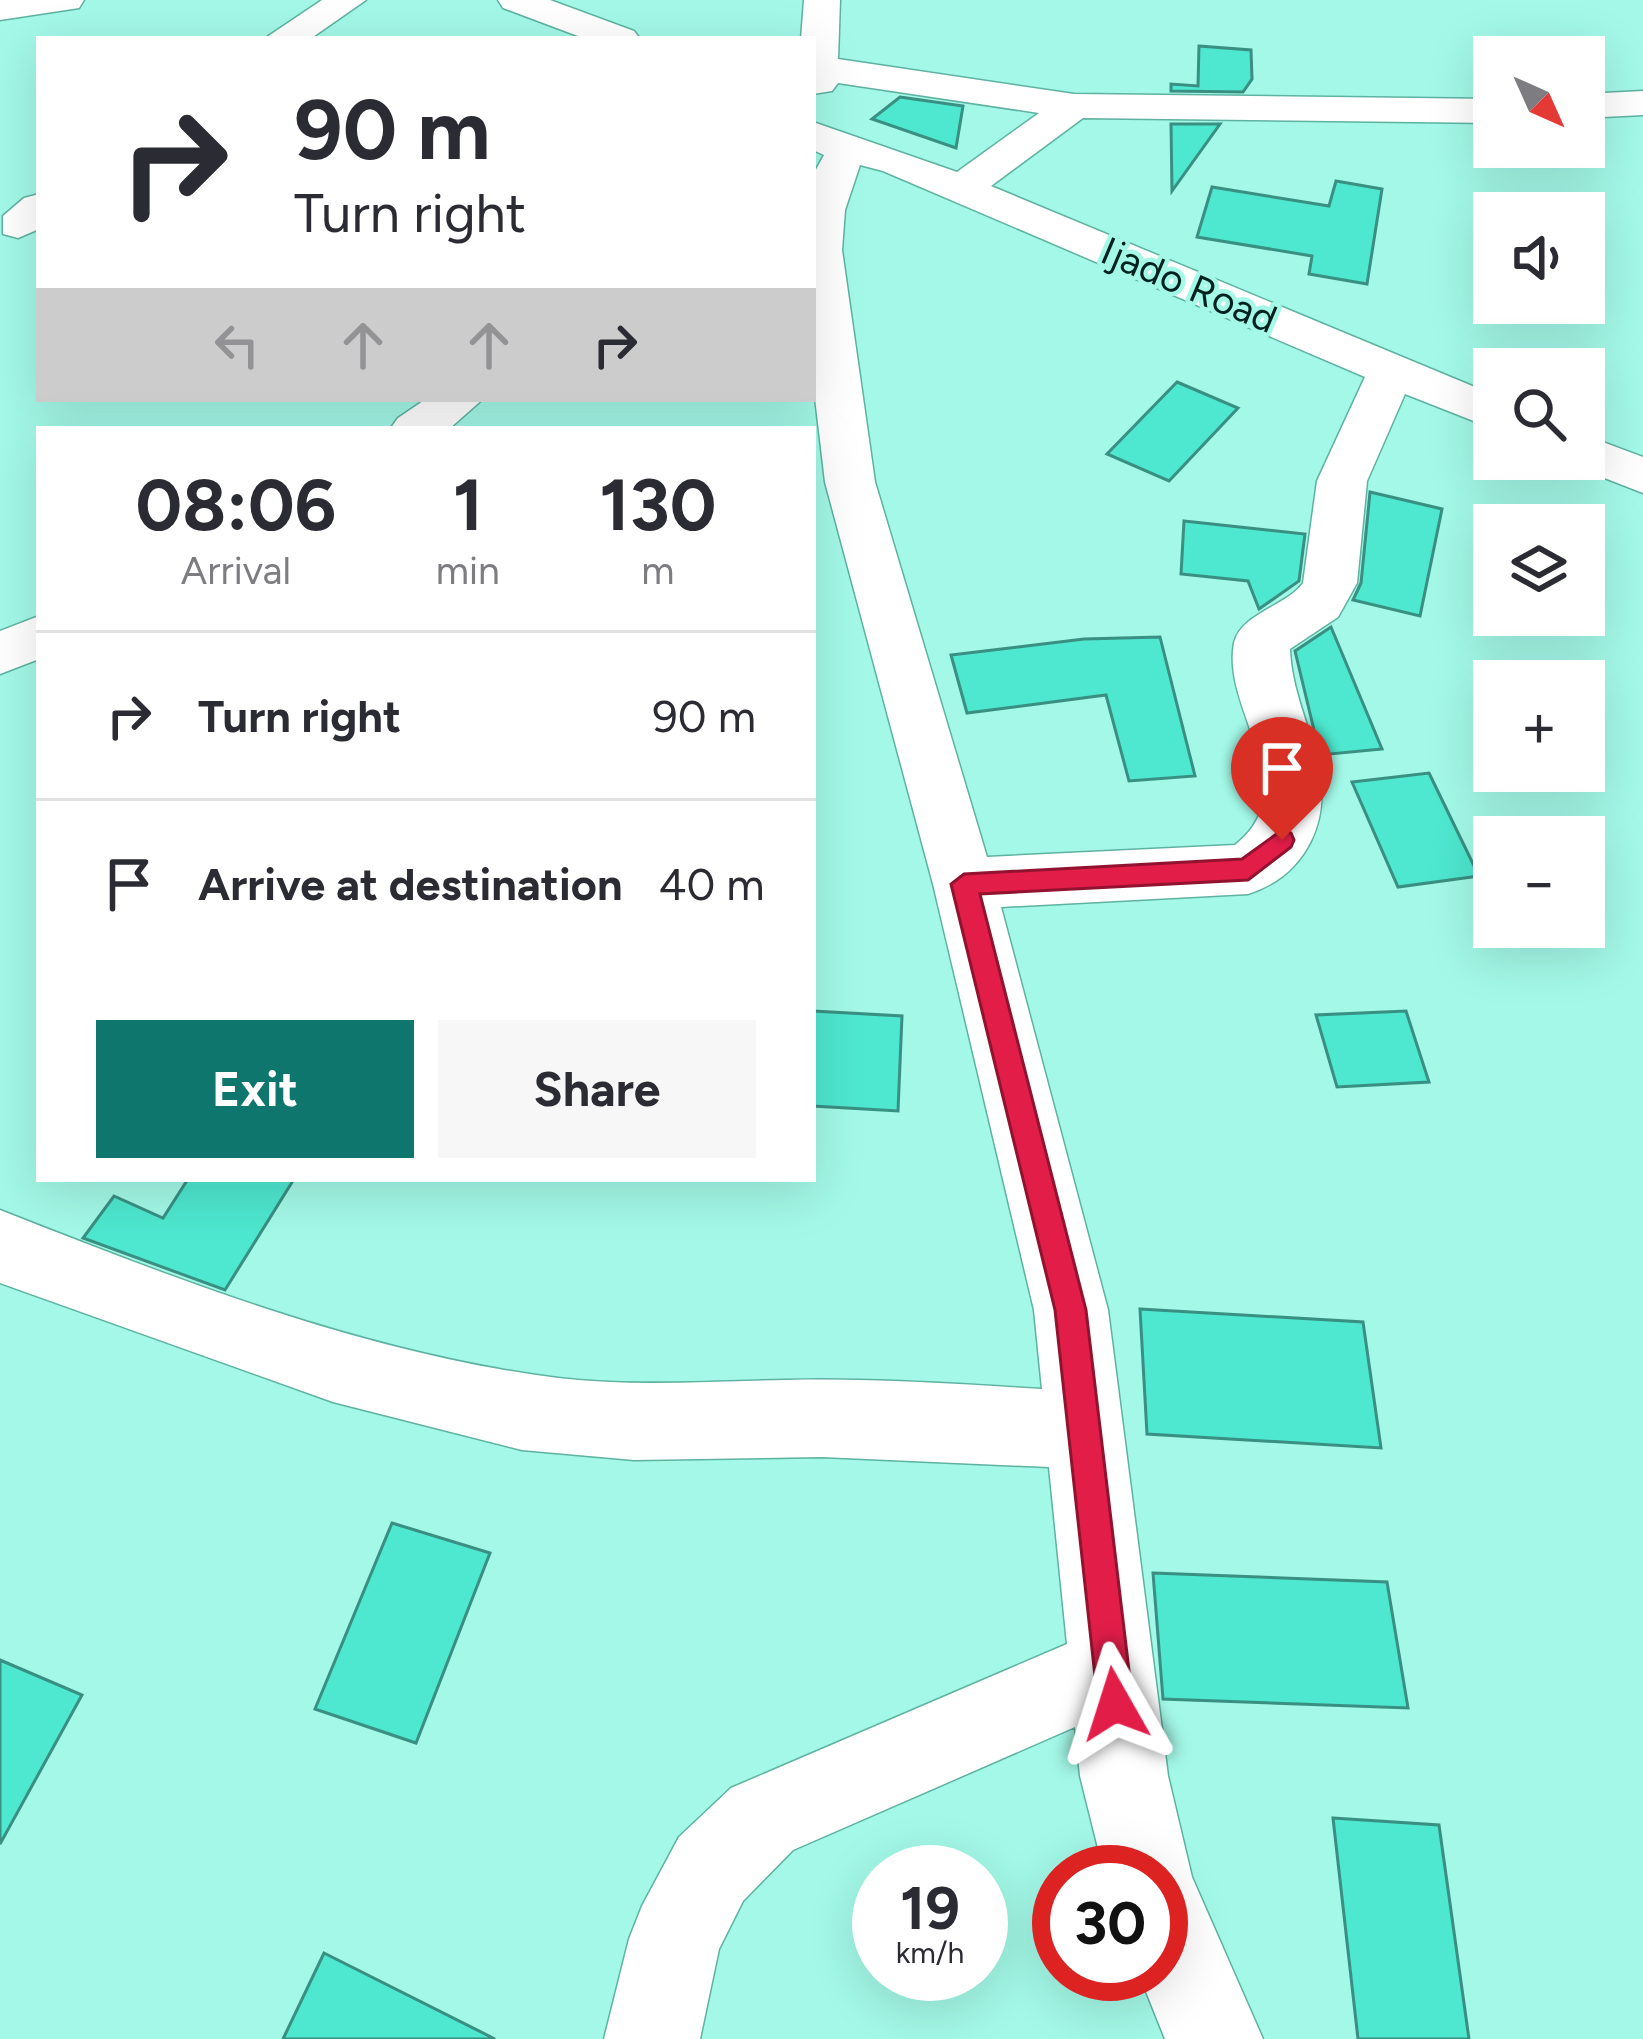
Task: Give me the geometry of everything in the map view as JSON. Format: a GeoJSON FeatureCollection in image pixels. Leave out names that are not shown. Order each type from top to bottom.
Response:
{"type":"FeatureCollection","features":[{"type":"Feature","properties":{"kind":"street"},"geometry":{"type":"LineString","coordinates":[[0,9],[66,0]]}},
{"type":"Feature","properties":{"kind":"street"},"geometry":{"type":"LineString","coordinates":[[288,36],[348,0]]}},
{"type":"Feature","properties":{"kind":"street"},"geometry":{"type":"LineString","coordinates":[[516,0],[613,36]]}},
{"type":"Feature","properties":{"kind":"street"},"geometry":{"type":"LineString","coordinates":[[822,0],[829,113],[820,250],[850,482],[964,884],[1071,1310],[1124,1776],[1142,1845]]}},
{"type":"Feature","properties":{"kind":"street"},"geometry":{"type":"LineString","coordinates":[[1605,105],[1643,103]]}},
{"type":"Feature","properties":{"kind":"street"},"geometry":{"type":"LineString","coordinates":[[829,113],[1074,106],[1473,111]]}},
{"type":"Feature","properties":{"kind":"street"},"geometry":{"type":"LineString","coordinates":[[960,189],[1074,106]]}},
{"type":"Feature","properties":{"kind":"street","name":"Ijado Road"},"geometry":{"type":"LineString","coordinates":[[829,113],[960,189],[1473,404]]}},
{"type":"Feature","properties":{"kind":"street"},"geometry":{"type":"LineString","coordinates":[[964,884],[1248,869],[1282,840],[1293,811],[1291,772],[1260,661],[1262,641],[1319,603],[1330,583],[1342,481],[1392,370]]}},
{"type":"Feature","properties":{"kind":"street"},"geometry":{"type":"LineString","coordinates":[[419,426],[455,402]]}},
{"type":"Feature","properties":{"kind":"street"},"geometry":{"type":"LineString","coordinates":[[1605,460],[1643,476]]}},
{"type":"Feature","properties":{"kind":"street"},"geometry":{"type":"LineString","coordinates":[[0,654],[36,637]]}},
{"type":"Feature","properties":{"kind":"street"},"geometry":{"type":"LineString","coordinates":[[0,1244],[26,1258],[215,1326],[369,1375],[525,1412],[652,1423],[823,1418],[1086,1430]]}},
{"type":"Feature","properties":{"kind":"street"},"geometry":{"type":"LineString","coordinates":[[652,2039],[675,1939],[711,1869],[761,1819],[1111,1668]]}},
{"type":"Feature","properties":{"kind":"street"},"geometry":{"type":"LineString","coordinates":[[1188,1974],[1215,2039]]}},
{"type":"Feature","properties":{"kind":"building"},"geometry":{"type":"Polygon","coordinates":[[[1199,46],[1251,50],[1252,79],[1243,92],[1171,91],[1171,84],[1198,86],[1199,46]]]}},
{"type":"Feature","properties":{"kind":"building"},"geometry":{"type":"Polygon","coordinates":[[[900,97],[963,106],[956,148],[872,119],[900,97]]]}},
{"type":"Feature","properties":{"kind":"building"},"geometry":{"type":"Polygon","coordinates":[[[1171,124],[1220,124],[1172,191],[1171,124]]]}},
{"type":"Feature","properties":{"kind":"building"},"geometry":{"type":"Polygon","coordinates":[[[1336,181],[1382,189],[1367,284],[1309,274],[1312,256],[1197,237],[1212,187],[1329,206],[1336,181]]]}},
{"type":"Feature","properties":{"kind":"building"},"geometry":{"type":"Polygon","coordinates":[[[1177,382],[1238,408],[1169,481],[1107,454],[1177,382]]]}},
{"type":"Feature","properties":{"kind":"building"},"geometry":{"type":"Polygon","coordinates":[[[1370,492],[1442,509],[1420,616],[1353,600],[1361,583],[1370,492]]]}},
{"type":"Feature","properties":{"kind":"building"},"geometry":{"type":"Polygon","coordinates":[[[1184,521],[1305,534],[1299,581],[1259,609],[1248,581],[1181,574],[1184,521]]]}},
{"type":"Feature","properties":{"kind":"building"},"geometry":{"type":"Polygon","coordinates":[[[1331,627],[1382,749],[1320,755],[1295,651],[1331,627]]]}},
{"type":"Feature","properties":{"kind":"building"},"geometry":{"type":"Polygon","coordinates":[[[1160,637],[1195,776],[1129,781],[1106,695],[967,713],[951,655],[1084,639],[1160,637]]]}},
{"type":"Feature","properties":{"kind":"building"},"geometry":{"type":"Polygon","coordinates":[[[1429,773],[1473,864],[1473,877],[1398,887],[1352,782],[1429,773]]]}},
{"type":"Feature","properties":{"kind":"building"},"geometry":{"type":"Polygon","coordinates":[[[816,1011],[902,1016],[898,1111],[816,1106],[816,1011]]]}},
{"type":"Feature","properties":{"kind":"building"},"geometry":{"type":"Polygon","coordinates":[[[1406,1011],[1429,1082],[1337,1087],[1316,1015],[1406,1011]]]}},
{"type":"Feature","properties":{"kind":"building"},"geometry":{"type":"Polygon","coordinates":[[[186,1182],[292,1182],[225,1290],[83,1238],[114,1196],[163,1218],[186,1182]]]}},
{"type":"Feature","properties":{"kind":"building"},"geometry":{"type":"Polygon","coordinates":[[[1140,1309],[1363,1322],[1381,1448],[1147,1434],[1140,1309]]]}},
{"type":"Feature","properties":{"kind":"building"},"geometry":{"type":"Polygon","coordinates":[[[392,1523],[490,1553],[416,1743],[315,1709],[392,1523]]]}},
{"type":"Feature","properties":{"kind":"building"},"geometry":{"type":"Polygon","coordinates":[[[1153,1573],[1387,1582],[1408,1708],[1163,1699],[1153,1573]]]}},
{"type":"Feature","properties":{"kind":"building"},"geometry":{"type":"Polygon","coordinates":[[[0,1660],[82,1695],[0,1844],[0,1660]]]}},
{"type":"Feature","properties":{"kind":"building"},"geometry":{"type":"Polygon","coordinates":[[[1333,1818],[1439,1825],[1469,2039],[1358,2039],[1333,1818]]]}},
{"type":"Feature","properties":{"kind":"building"},"geometry":{"type":"Polygon","coordinates":[[[324,1953],[495,2039],[283,2039],[324,1953]]]}},
{"type":"Feature","properties":{"kind":"route"},"geometry":{"type":"LineString","coordinates":[[1115,1704],[1071,1310],[964,884],[1137,879],[1248,869],[1282,840]]}}]}
